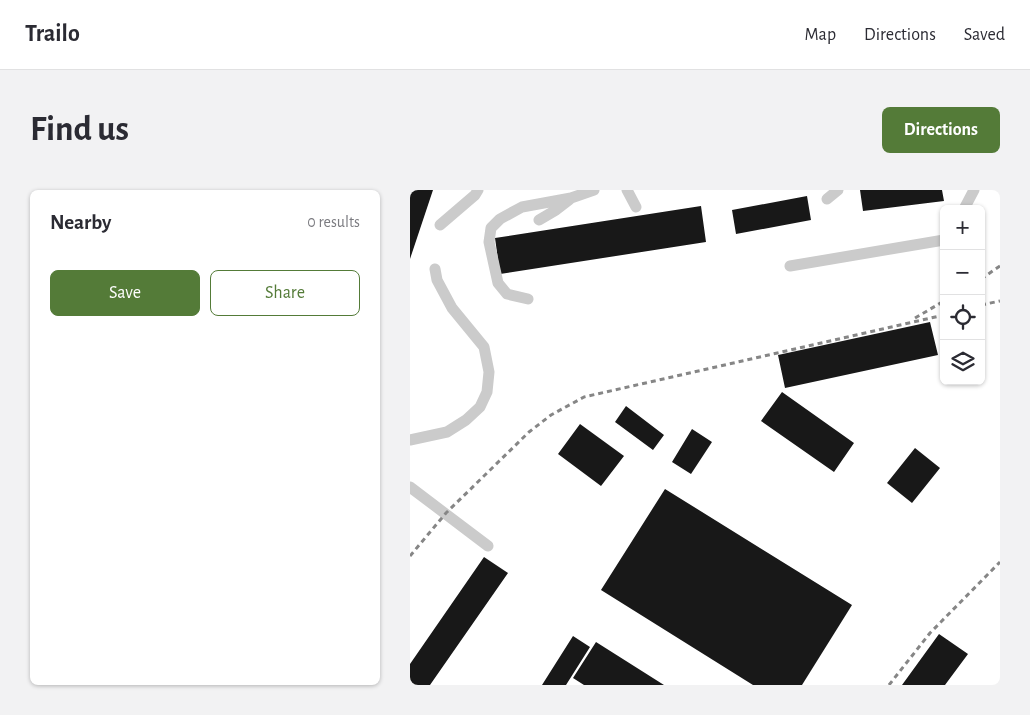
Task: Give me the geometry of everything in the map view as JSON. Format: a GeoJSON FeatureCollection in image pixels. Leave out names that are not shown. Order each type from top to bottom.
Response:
{"type":"FeatureCollection","features":[{"type":"Feature","properties":{"kind":"street"},"geometry":{"type":"LineString","coordinates":[[440,225],[475,195],[478,190]]}},
{"type":"Feature","properties":{"kind":"street"},"geometry":{"type":"LineString","coordinates":[[528,299],[507,294],[498,284],[489,242],[491,228],[500,219],[522,207],[571,198],[594,190]]}},
{"type":"Feature","properties":{"kind":"street"},"geometry":{"type":"LineString","coordinates":[[628,190],[636,207]]}},
{"type":"Feature","properties":{"kind":"street"},"geometry":{"type":"LineString","coordinates":[[827,199],[838,190]]}},
{"type":"Feature","properties":{"kind":"street"},"geometry":{"type":"LineString","coordinates":[[966,205],[974,190]]}},
{"type":"Feature","properties":{"kind":"street"},"geometry":{"type":"LineString","coordinates":[[539,220],[571,198]]}},
{"type":"Feature","properties":{"kind":"street"},"geometry":{"type":"LineString","coordinates":[[790,266],[940,241]]}},
{"type":"Feature","properties":{"kind":"street"},"geometry":{"type":"LineString","coordinates":[[410,440],[447,432],[466,420],[480,407],[487,392],[489,372],[484,347],[452,308],[437,280],[436,269]]}},
{"type":"Feature","properties":{"kind":"street"},"geometry":{"type":"LineString","coordinates":[[410,487],[488,546]]}},
{"type":"Feature","properties":{"kind":"building"},"geometry":{"type":"Polygon","coordinates":[[[410,190],[433,190],[410,259],[410,190]]]}},
{"type":"Feature","properties":{"kind":"building"},"geometry":{"type":"Polygon","coordinates":[[[860,190],[942,190],[944,201],[863,211],[860,190]]]}},
{"type":"Feature","properties":{"kind":"building"},"geometry":{"type":"Polygon","coordinates":[[[807,196],[811,220],[736,234],[732,210],[807,196]]]}},
{"type":"Feature","properties":{"kind":"building"},"geometry":{"type":"Polygon","coordinates":[[[701,206],[706,242],[500,274],[495,238],[701,206]]]}},
{"type":"Feature","properties":{"kind":"building"},"geometry":{"type":"Polygon","coordinates":[[[930,322],[938,355],[785,388],[778,355],[930,322]]]}},
{"type":"Feature","properties":{"kind":"building"},"geometry":{"type":"Polygon","coordinates":[[[782,392],[854,443],[834,472],[761,421],[782,392]]]}},
{"type":"Feature","properties":{"kind":"building"},"geometry":{"type":"Polygon","coordinates":[[[626,406],[664,435],[653,450],[615,422],[626,406]]]}},
{"type":"Feature","properties":{"kind":"building"},"geometry":{"type":"Polygon","coordinates":[[[580,424],[624,456],[601,486],[558,454],[580,424]]]}},
{"type":"Feature","properties":{"kind":"building"},"geometry":{"type":"Polygon","coordinates":[[[692,429],[712,442],[691,474],[672,462],[692,429]]]}},
{"type":"Feature","properties":{"kind":"building"},"geometry":{"type":"Polygon","coordinates":[[[915,448],[940,468],[912,503],[887,483],[915,448]]]}},
{"type":"Feature","properties":{"kind":"building"},"geometry":{"type":"Polygon","coordinates":[[[665,489],[852,605],[802,685],[753,685],[601,590],[665,489]]]}},
{"type":"Feature","properties":{"kind":"building"},"geometry":{"type":"Polygon","coordinates":[[[484,557],[508,573],[430,685],[410,685],[410,664],[484,557]]]}},
{"type":"Feature","properties":{"kind":"building"},"geometry":{"type":"Polygon","coordinates":[[[939,634],[968,654],[945,685],[902,685],[939,634]]]}},
{"type":"Feature","properties":{"kind":"building"},"geometry":{"type":"Polygon","coordinates":[[[573,636],[590,647],[566,685],[542,685],[573,636]]]}},
{"type":"Feature","properties":{"kind":"building"},"geometry":{"type":"Polygon","coordinates":[[[596,642],[664,685],[584,685],[573,678],[596,642]]]}},
{"type":"Feature","properties":{"kind":"railway"},"geometry":{"type":"LineString","coordinates":[[985,276],[1000,266]]}},
{"type":"Feature","properties":{"kind":"railway"},"geometry":{"type":"LineString","coordinates":[[985,304],[1000,301]]}},
{"type":"Feature","properties":{"kind":"railway"},"geometry":{"type":"LineString","coordinates":[[915,318],[940,303]]}},
{"type":"Feature","properties":{"kind":"railway"},"geometry":{"type":"LineString","coordinates":[[410,556],[446,513],[529,432],[551,415],[584,397],[940,316]]}},
{"type":"Feature","properties":{"kind":"railway"},"geometry":{"type":"LineString","coordinates":[[889,685],[930,633],[1000,562]]}}]}
